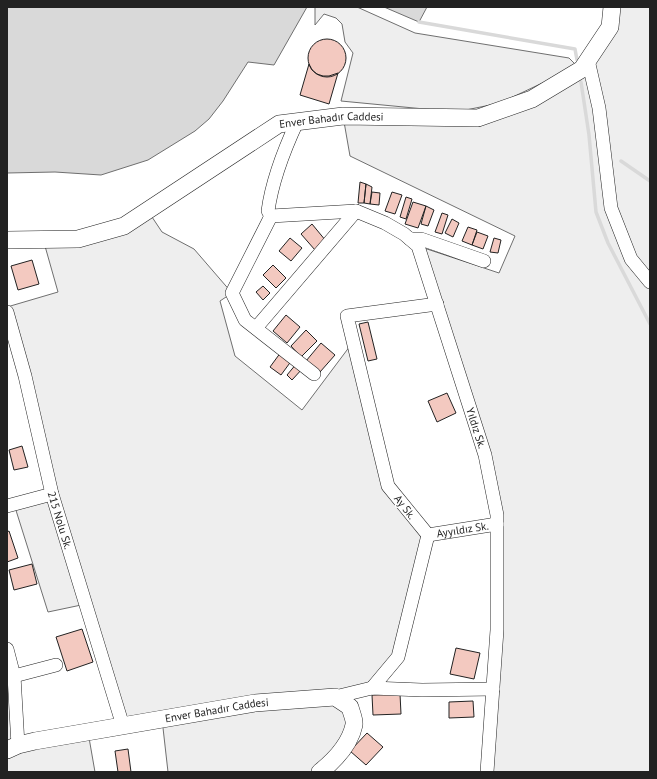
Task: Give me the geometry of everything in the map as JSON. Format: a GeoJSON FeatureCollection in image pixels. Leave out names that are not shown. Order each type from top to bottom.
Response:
{"type":"FeatureCollection","features":[{"type":"Feature","properties":{"kind":"main road","name":"Enver Bahadır Caddesi"},"geometry":{"type":"LineString","coordinates":[[7,240],[78,239],[124,226],[279,124],[343,116],[478,118],[532,99],[586,63],[610,27],[612,7]]}},
{"type":"Feature","properties":{"kind":"main road","name":"Enver Bahadır Caddesi"},"geometry":{"type":"LineString","coordinates":[[13,748],[35,741],[255,703],[335,697]]}},
{"type":"Feature","properties":{"kind":"main road"},"geometry":{"type":"LineString","coordinates":[[320,772],[333,762],[346,744],[354,724],[350,707],[335,697]]}},
{"type":"Feature","properties":{"kind":"street"},"geometry":{"type":"LineString","coordinates":[[586,63],[599,108],[611,208],[630,260],[650,282]]}},
{"type":"Feature","properties":{"kind":"street"},"geometry":{"type":"LineString","coordinates":[[297,122],[288,142],[270,197],[268,211],[271,216],[232,293],[245,320],[314,374]]}},
{"type":"Feature","properties":{"kind":"street"},"geometry":{"type":"LineString","coordinates":[[256,328],[356,212]]}},
{"type":"Feature","properties":{"kind":"street","name":"Yıldız Sk."},"geometry":{"type":"LineString","coordinates":[[271,216],[356,212],[385,223],[418,246],[485,454],[497,515],[496,630],[487,772]]}},
{"type":"Feature","properties":{"kind":"street"},"geometry":{"type":"LineString","coordinates":[[410,239],[421,239],[484,261]]}},
{"type":"Feature","properties":{"kind":"street","name":"Ay Sk."},"geometry":{"type":"LineString","coordinates":[[428,535],[388,486],[347,316],[437,304]]}},
{"type":"Feature","properties":{"kind":"street","name":"215 Nolu Sk."},"geometry":{"type":"LineString","coordinates":[[7,312],[25,376],[52,494],[123,726]]}},
{"type":"Feature","properties":{"kind":"street"},"geometry":{"type":"LineString","coordinates":[[7,506],[52,494]]}},
{"type":"Feature","properties":{"kind":"street","name":"Ayyıldız Sk."},"geometry":{"type":"LineString","coordinates":[[428,535],[497,524]]}},
{"type":"Feature","properties":{"kind":"street"},"geometry":{"type":"LineString","coordinates":[[372,688],[398,658],[428,535]]}},
{"type":"Feature","properties":{"kind":"street"},"geometry":{"type":"LineString","coordinates":[[7,649],[14,676],[13,748]]}},
{"type":"Feature","properties":{"kind":"street"},"geometry":{"type":"LineString","coordinates":[[14,676],[56,665]]}},
{"type":"Feature","properties":{"kind":"street"},"geometry":{"type":"LineString","coordinates":[[335,697],[372,688],[422,690],[493,689]]}},
{"type":"Feature","properties":{"kind":"shaded area"},"geometry":{"type":"Polygon","coordinates":[[[7,7],[307,7],[274,65],[248,62],[223,101],[209,119],[195,131],[148,160],[101,175],[55,172],[7,173],[7,7]]]}},
{"type":"Feature","properties":{"kind":"shaded area"},"geometry":{"type":"Polygon","coordinates":[[[315,7],[357,7],[415,33],[569,58],[575,64],[553,78],[500,103],[456,112],[341,101],[353,53],[345,42],[342,24],[336,18],[324,14],[315,25],[315,7]]]}},
{"type":"Feature","properties":{"kind":"shaded area"},"geometry":{"type":"Polygon","coordinates":[[[384,7],[427,7],[419,22],[384,7]]]}},
{"type":"Feature","properties":{"kind":"shaded area"},"geometry":{"type":"Polygon","coordinates":[[[612,7],[650,7],[650,772],[487,772],[497,515],[418,246],[499,273],[515,236],[350,156],[343,116],[478,118],[582,69],[612,7]]]}},
{"type":"Feature","properties":{"kind":"shaded area"},"geometry":{"type":"Polygon","coordinates":[[[148,211],[162,232],[194,249],[232,293],[220,301],[235,356],[302,410],[353,342],[388,485],[428,535],[398,657],[372,688],[336,697],[355,723],[320,772],[168,772],[162,719],[123,726],[86,604],[48,612],[14,504],[52,494],[7,307],[58,292],[43,239],[78,239],[148,211]]]}},
{"type":"Feature","properties":{"kind":"shaded area"},"geometry":{"type":"Polygon","coordinates":[[[7,655],[19,745],[88,732],[95,772],[7,772],[7,655]]]}},
{"type":"Feature","properties":{"kind":"building"},"geometry":{"type":"Polygon","coordinates":[[[327,39],[340,45],[346,58],[340,71],[327,77],[314,71],[308,58],[314,45],[327,39]]]}},
{"type":"Feature","properties":{"kind":"building"},"geometry":{"type":"Polygon","coordinates":[[[309,64],[312,70],[323,76],[338,73],[329,104],[300,95],[309,64]]]}},
{"type":"Feature","properties":{"kind":"building"},"geometry":{"type":"Polygon","coordinates":[[[360,182],[366,184],[364,203],[358,203],[360,182]]]}},
{"type":"Feature","properties":{"kind":"building"},"geometry":{"type":"Polygon","coordinates":[[[366,184],[372,187],[370,204],[364,203],[366,184]]]}},
{"type":"Feature","properties":{"kind":"building"},"geometry":{"type":"Polygon","coordinates":[[[372,192],[380,193],[379,205],[370,204],[372,192]]]}},
{"type":"Feature","properties":{"kind":"building"},"geometry":{"type":"Polygon","coordinates":[[[392,192],[402,195],[395,214],[385,211],[392,192]]]}},
{"type":"Feature","properties":{"kind":"building"},"geometry":{"type":"Polygon","coordinates":[[[406,197],[412,199],[406,219],[400,217],[406,197]]]}},
{"type":"Feature","properties":{"kind":"building"},"geometry":{"type":"Polygon","coordinates":[[[413,202],[426,206],[418,228],[405,224],[413,202]]]}},
{"type":"Feature","properties":{"kind":"building"},"geometry":{"type":"Polygon","coordinates":[[[426,206],[434,210],[428,226],[421,224],[426,206]]]}},
{"type":"Feature","properties":{"kind":"building"},"geometry":{"type":"Polygon","coordinates":[[[442,213],[448,215],[442,234],[435,232],[442,213]]]}},
{"type":"Feature","properties":{"kind":"building"},"geometry":{"type":"Polygon","coordinates":[[[452,219],[459,223],[453,237],[445,233],[452,219]]]}},
{"type":"Feature","properties":{"kind":"building"},"geometry":{"type":"Polygon","coordinates":[[[312,224],[326,241],[315,250],[301,234],[312,224]]]}},
{"type":"Feature","properties":{"kind":"building"},"geometry":{"type":"Polygon","coordinates":[[[468,227],[477,230],[472,245],[462,241],[468,227]]]}},
{"type":"Feature","properties":{"kind":"building"},"geometry":{"type":"Polygon","coordinates":[[[477,232],[488,236],[483,249],[472,245],[477,232]]]}},
{"type":"Feature","properties":{"kind":"building"},"geometry":{"type":"Polygon","coordinates":[[[290,238],[302,248],[291,261],[279,251],[290,238]]]}},
{"type":"Feature","properties":{"kind":"building"},"geometry":{"type":"Polygon","coordinates":[[[494,238],[501,240],[498,253],[490,252],[494,238]]]}},
{"type":"Feature","properties":{"kind":"building"},"geometry":{"type":"Polygon","coordinates":[[[32,260],[39,284],[18,290],[11,266],[32,260]]]}},
{"type":"Feature","properties":{"kind":"building"},"geometry":{"type":"Polygon","coordinates":[[[273,265],[286,278],[276,288],[263,275],[273,265]]]}},
{"type":"Feature","properties":{"kind":"building"},"geometry":{"type":"Polygon","coordinates":[[[263,286],[270,293],[263,300],[256,292],[263,286]]]}},
{"type":"Feature","properties":{"kind":"building"},"geometry":{"type":"Polygon","coordinates":[[[286,315],[300,327],[287,343],[273,331],[286,315]]]}},
{"type":"Feature","properties":{"kind":"building"},"geometry":{"type":"Polygon","coordinates":[[[368,322],[377,359],[368,361],[359,324],[368,322]]]}},
{"type":"Feature","properties":{"kind":"building"},"geometry":{"type":"Polygon","coordinates":[[[306,330],[317,341],[301,357],[291,346],[306,330]]]}},
{"type":"Feature","properties":{"kind":"building"},"geometry":{"type":"Polygon","coordinates":[[[321,343],[335,355],[320,372],[306,361],[321,343]]]}},
{"type":"Feature","properties":{"kind":"building"},"geometry":{"type":"Polygon","coordinates":[[[281,352],[292,360],[281,375],[270,367],[281,352]]]}},
{"type":"Feature","properties":{"kind":"building"},"geometry":{"type":"Polygon","coordinates":[[[297,363],[303,368],[292,380],[287,375],[297,363]]]}},
{"type":"Feature","properties":{"kind":"building"},"geometry":{"type":"Polygon","coordinates":[[[447,393],[456,413],[437,422],[428,401],[447,393]]]}},
{"type":"Feature","properties":{"kind":"building"},"geometry":{"type":"Polygon","coordinates":[[[22,446],[28,467],[14,470],[9,450],[22,446]]]}},
{"type":"Feature","properties":{"kind":"building"},"geometry":{"type":"Polygon","coordinates":[[[9,531],[18,558],[7,562],[7,532],[9,531]]]}},
{"type":"Feature","properties":{"kind":"building"},"geometry":{"type":"Polygon","coordinates":[[[32,564],[37,584],[14,590],[9,570],[32,564]]]}},
{"type":"Feature","properties":{"kind":"building"},"geometry":{"type":"Polygon","coordinates":[[[82,629],[93,662],[67,671],[56,637],[82,629]]]}},
{"type":"Feature","properties":{"kind":"building"},"geometry":{"type":"Polygon","coordinates":[[[456,648],[480,653],[474,679],[450,674],[456,648]]]}},
{"type":"Feature","properties":{"kind":"building"},"geometry":{"type":"Polygon","coordinates":[[[400,694],[401,714],[373,715],[372,695],[400,694]]]}},
{"type":"Feature","properties":{"kind":"building"},"geometry":{"type":"Polygon","coordinates":[[[473,701],[474,717],[449,718],[449,702],[473,701]]]}},
{"type":"Feature","properties":{"kind":"building"},"geometry":{"type":"Polygon","coordinates":[[[367,733],[383,747],[366,765],[350,751],[367,733]]]}},
{"type":"Feature","properties":{"kind":"building"},"geometry":{"type":"Polygon","coordinates":[[[128,749],[131,772],[118,772],[115,751],[128,749]]]}},
{"type":"Feature","properties":{"kind":"waterway"},"geometry":{"type":"LineString","coordinates":[[419,22],[575,49],[577,60]]}},
{"type":"Feature","properties":{"kind":"waterway"},"geometry":{"type":"LineString","coordinates":[[581,82],[589,135],[596,212],[608,243],[650,324]]}},
{"type":"Feature","properties":{"kind":"waterway"},"geometry":{"type":"LineString","coordinates":[[621,161],[650,181]]}}]}
